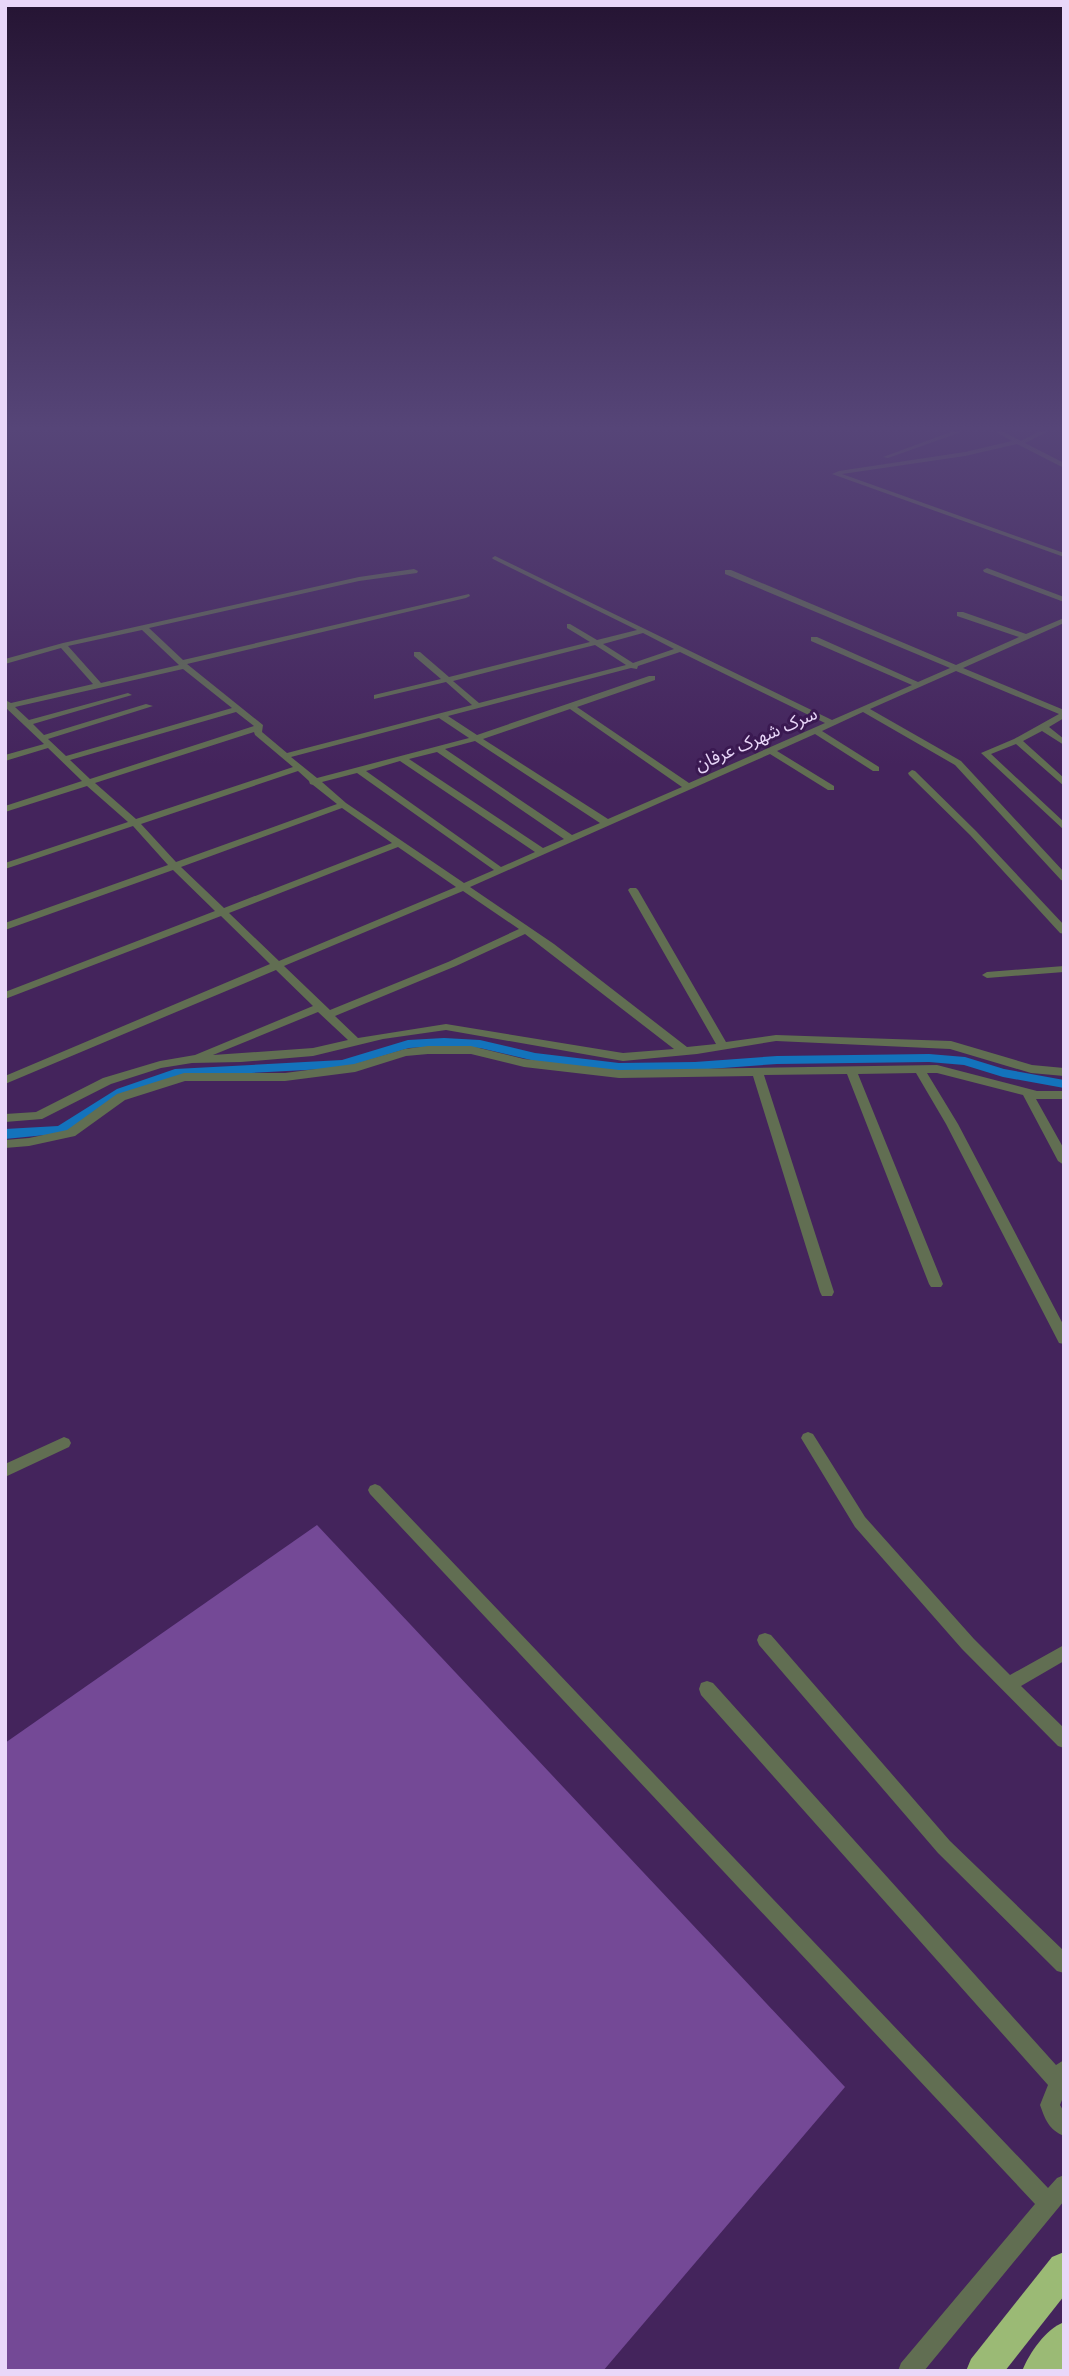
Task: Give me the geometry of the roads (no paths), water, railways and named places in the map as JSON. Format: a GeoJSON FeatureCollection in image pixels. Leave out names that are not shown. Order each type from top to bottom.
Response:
{"type":"FeatureCollection","features":[{"type":"Feature","properties":{"kind":"highway"},"geometry":{"type":"LineString","coordinates":[[983,2371],[1064,2269]]}},
{"type":"Feature","properties":{"kind":"highway"},"geometry":{"type":"LineString","coordinates":[[1039,2371],[1064,2339]]}},
{"type":"Feature","properties":{"kind":"street"},"geometry":{"type":"LineString","coordinates":[[1030,543],[1064,555]]}},
{"type":"Feature","properties":{"kind":"street"},"geometry":{"type":"LineString","coordinates":[[495,558],[832,723]]}},
{"type":"Feature","properties":{"kind":"street"},"geometry":{"type":"LineString","coordinates":[[987,570],[1064,600]]}},
{"type":"Feature","properties":{"kind":"street"},"geometry":{"type":"LineString","coordinates":[[5,662],[63,645],[359,579],[414,571]]}},
{"type":"Feature","properties":{"kind":"street"},"geometry":{"type":"LineString","coordinates":[[728,572],[1064,713]]}},
{"type":"Feature","properties":{"kind":"street"},"geometry":{"type":"LineString","coordinates":[[8,707],[466,596]]}},
{"type":"Feature","properties":{"kind":"street"},"geometry":{"type":"LineString","coordinates":[[960,614],[1026,637]]}},
{"type":"Feature","properties":{"kind":"street","name":"سرک شهرک عرفان"},"geometry":{"type":"LineString","coordinates":[[5,1080],[461,888],[1064,620]]}},
{"type":"Feature","properties":{"kind":"street"},"geometry":{"type":"LineString","coordinates":[[313,782],[478,738],[652,678],[570,626]]}},
{"type":"Feature","properties":{"kind":"street"},"geometry":{"type":"LineString","coordinates":[[144,627],[183,664],[260,727]]}},
{"type":"Feature","properties":{"kind":"street"},"geometry":{"type":"LineString","coordinates":[[377,697],[594,641],[644,631]]}},
{"type":"Feature","properties":{"kind":"street"},"geometry":{"type":"LineString","coordinates":[[814,639],[917,684]]}},
{"type":"Feature","properties":{"kind":"street"},"geometry":{"type":"LineString","coordinates":[[63,645],[99,686]]}},
{"type":"Feature","properties":{"kind":"street"},"geometry":{"type":"LineString","coordinates":[[285,756],[631,666],[681,649]]}},
{"type":"Feature","properties":{"kind":"street"},"geometry":{"type":"LineString","coordinates":[[417,654],[477,705]]}},
{"type":"Feature","properties":{"kind":"street"},"geometry":{"type":"LineString","coordinates":[[28,723],[128,695]]}},
{"type":"Feature","properties":{"kind":"street"},"geometry":{"type":"LineString","coordinates":[[5,758],[149,706]]}},
{"type":"Feature","properties":{"kind":"street"},"geometry":{"type":"LineString","coordinates":[[8,707],[65,758],[87,782],[134,822],[221,912],[357,1043]]}},
{"type":"Feature","properties":{"kind":"street"},"geometry":{"type":"LineString","coordinates":[[572,707],[688,787]]}},
{"type":"Feature","properties":{"kind":"street"},"geometry":{"type":"LineString","coordinates":[[65,758],[238,709]]}},
{"type":"Feature","properties":{"kind":"street"},"geometry":{"type":"LineString","coordinates":[[863,709],[958,763],[1064,878]]}},
{"type":"Feature","properties":{"kind":"street"},"geometry":{"type":"LineString","coordinates":[[1064,713],[1017,741],[985,753],[1064,827]]}},
{"type":"Feature","properties":{"kind":"street"},"geometry":{"type":"LineString","coordinates":[[440,715],[607,823]]}},
{"type":"Feature","properties":{"kind":"street"},"geometry":{"type":"LineString","coordinates":[[260,727],[258,733],[343,805],[461,888],[526,929],[684,1052]]}},
{"type":"Feature","properties":{"kind":"street"},"geometry":{"type":"LineString","coordinates":[[5,809],[260,727]]}},
{"type":"Feature","properties":{"kind":"street"},"geometry":{"type":"LineString","coordinates":[[1042,727],[1064,743]]}},
{"type":"Feature","properties":{"kind":"street"},"geometry":{"type":"LineString","coordinates":[[815,730],[876,769]]}},
{"type":"Feature","properties":{"kind":"street"},"geometry":{"type":"LineString","coordinates":[[1017,741],[1064,783]]}},
{"type":"Feature","properties":{"kind":"street"},"geometry":{"type":"LineString","coordinates":[[439,749],[570,839]]}},
{"type":"Feature","properties":{"kind":"street"},"geometry":{"type":"LineString","coordinates":[[769,750],[831,788]]}},
{"type":"Feature","properties":{"kind":"street"},"geometry":{"type":"LineString","coordinates":[[401,758],[542,852]]}},
{"type":"Feature","properties":{"kind":"street"},"geometry":{"type":"LineString","coordinates":[[5,866],[299,768]]}},
{"type":"Feature","properties":{"kind":"street"},"geometry":{"type":"LineString","coordinates":[[359,769],[500,870]]}},
{"type":"Feature","properties":{"kind":"street"},"geometry":{"type":"LineString","coordinates":[[912,773],[973,833],[1064,931]]}},
{"type":"Feature","properties":{"kind":"street"},"geometry":{"type":"LineString","coordinates":[[5,927],[343,805]]}},
{"type":"Feature","properties":{"kind":"street"},"geometry":{"type":"LineString","coordinates":[[5,996],[397,844]]}},
{"type":"Feature","properties":{"kind":"street"},"geometry":{"type":"LineString","coordinates":[[633,890],[723,1046]]}},
{"type":"Feature","properties":{"kind":"street"},"geometry":{"type":"LineString","coordinates":[[5,1118],[38,1116],[107,1082],[160,1065],[192,1059],[324,1011],[452,964],[526,929]]}},
{"type":"Feature","properties":{"kind":"street"},"geometry":{"type":"LineString","coordinates":[[987,975],[1064,969]]}},
{"type":"Feature","properties":{"kind":"street"},"geometry":{"type":"LineString","coordinates":[[192,1059],[301,1053],[383,1036],[446,1027],[623,1057],[684,1052],[776,1038],[951,1045],[1031,1069],[1064,1072]]}},
{"type":"Feature","properties":{"kind":"street"},"geometry":{"type":"LineString","coordinates":[[5,1144],[71,1133],[121,1097],[184,1077],[285,1077],[355,1068],[405,1053],[428,1050],[471,1050],[524,1063],[621,1074],[919,1069],[947,1071],[1027,1092],[1064,1095]]}},
{"type":"Feature","properties":{"kind":"street"},"geometry":{"type":"LineString","coordinates":[[621,1074],[623,1057]]}},
{"type":"Feature","properties":{"kind":"street"},"geometry":{"type":"LineString","coordinates":[[919,1069],[952,1124],[1064,1339]]}},
{"type":"Feature","properties":{"kind":"street"},"geometry":{"type":"LineString","coordinates":[[852,1070],[936,1284]]}},
{"type":"Feature","properties":{"kind":"street"},"geometry":{"type":"LineString","coordinates":[[757,1071],[827,1292]]}},
{"type":"Feature","properties":{"kind":"street"},"geometry":{"type":"LineString","coordinates":[[1027,1092],[1064,1161]]}},
{"type":"Feature","properties":{"kind":"street"},"geometry":{"type":"LineString","coordinates":[[808,1438],[860,1522],[968,1644],[1064,1740]]}},
{"type":"Feature","properties":{"kind":"street"},"geometry":{"type":"LineString","coordinates":[[5,1471],[64,1443]]}},
{"type":"Feature","properties":{"kind":"street"},"geometry":{"type":"LineString","coordinates":[[375,1490],[1048,2203]]}},
{"type":"Feature","properties":{"kind":"street"},"geometry":{"type":"LineString","coordinates":[[765,1640],[944,1847],[1064,1964]]}},
{"type":"Feature","properties":{"kind":"street"},"geometry":{"type":"LineString","coordinates":[[1009,1684],[1064,1651]]}},
{"type":"Feature","properties":{"kind":"street"},"geometry":{"type":"LineString","coordinates":[[707,1689],[1061,2075],[1050,2105],[1054,2117],[1064,2126]]}},
{"type":"Feature","properties":{"kind":"street"},"geometry":{"type":"LineString","coordinates":[[909,2371],[1064,2185]]}},
{"type":"Feature","properties":{"kind":"waterway"},"geometry":{"type":"LineString","coordinates":[[5,1134],[61,1130],[122,1092],[175,1073],[343,1064],[408,1044],[444,1042],[480,1044],[535,1057],[619,1067],[695,1066],[777,1060],[929,1058],[965,1061],[1003,1073],[1064,1084]]}}]}
